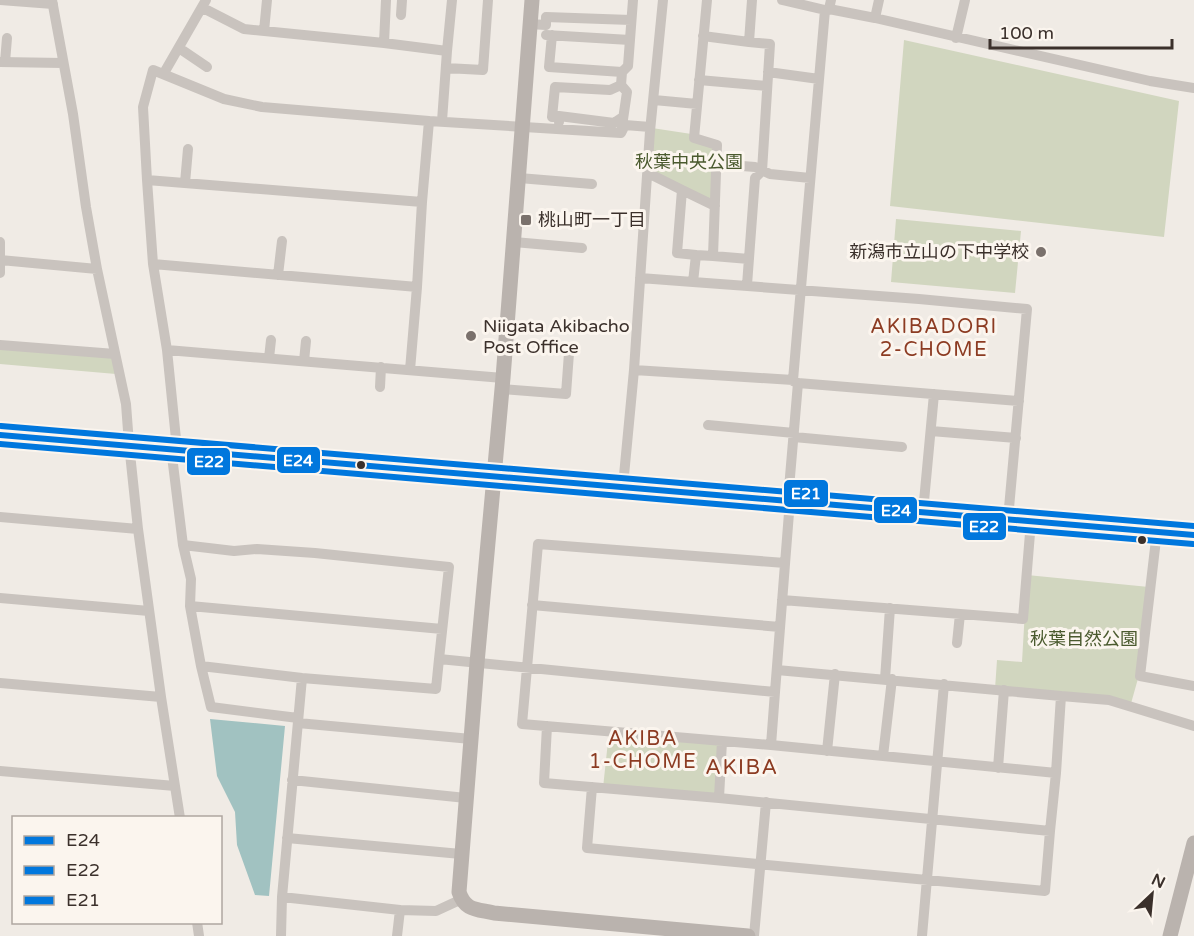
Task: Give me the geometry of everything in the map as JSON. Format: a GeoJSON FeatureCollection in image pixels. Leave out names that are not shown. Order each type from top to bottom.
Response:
{"type":"FeatureCollection","features":[{"type":"Feature","properties":{"kind":"highway"},"geometry":{"type":"LineString","coordinates":[[0,435],[1194,535]]}},
{"type":"Feature","properties":{"kind":"street"},"geometry":{"type":"LineString","coordinates":[[0,0],[52,2],[97,269],[126,404],[138,529],[160,697],[180,816]]}},
{"type":"Feature","properties":{"kind":"street"},"geometry":{"type":"LineString","coordinates":[[264,31],[267,0]]}},
{"type":"Feature","properties":{"kind":"street"},"geometry":{"type":"LineString","coordinates":[[384,43],[386,0]]}},
{"type":"Feature","properties":{"kind":"street"},"geometry":{"type":"LineString","coordinates":[[401,15],[402,0]]}},
{"type":"Feature","properties":{"kind":"street"},"geometry":{"type":"LineString","coordinates":[[442,121],[452,0]]}},
{"type":"Feature","properties":{"kind":"street"},"geometry":{"type":"LineString","coordinates":[[446,68],[483,70],[488,0]]}},
{"type":"Feature","properties":{"kind":"street"},"geometry":{"type":"LineString","coordinates":[[532,0],[459,892],[468,908],[494,913],[616,930],[748,936]]}},
{"type":"Feature","properties":{"kind":"street"},"geometry":{"type":"LineString","coordinates":[[621,133],[627,92],[621,85],[622,72],[627,66],[633,0]]}},
{"type":"Feature","properties":{"kind":"street"},"geometry":{"type":"LineString","coordinates":[[623,486],[634,370],[650,127],[663,0]]}},
{"type":"Feature","properties":{"kind":"street"},"geometry":{"type":"LineString","coordinates":[[707,0],[694,138],[717,145],[712,256]]}},
{"type":"Feature","properties":{"kind":"street"},"geometry":{"type":"LineString","coordinates":[[749,42],[752,0]]}},
{"type":"Feature","properties":{"kind":"street"},"geometry":{"type":"LineString","coordinates":[[782,0],[828,7],[1150,81],[1194,88]]}},
{"type":"Feature","properties":{"kind":"street"},"geometry":{"type":"LineString","coordinates":[[875,18],[879,0]]}},
{"type":"Feature","properties":{"kind":"street"},"geometry":{"type":"LineString","coordinates":[[956,38],[964,0]]}},
{"type":"Feature","properties":{"kind":"street"},"geometry":{"type":"LineString","coordinates":[[164,73],[205,4],[244,29],[447,51]]}},
{"type":"Feature","properties":{"kind":"street"},"geometry":{"type":"LineString","coordinates":[[771,745],[794,435],[801,290],[819,79],[828,7]]}},
{"type":"Feature","properties":{"kind":"street"},"geometry":{"type":"LineString","coordinates":[[622,72],[549,67],[549,30],[546,16],[631,20]]}},
{"type":"Feature","properties":{"kind":"street"},"geometry":{"type":"LineString","coordinates":[[531,24],[549,30],[630,40]]}},
{"type":"Feature","properties":{"kind":"street"},"geometry":{"type":"LineString","coordinates":[[703,36],[770,44],[762,171],[755,178],[747,285]]}},
{"type":"Feature","properties":{"kind":"street"},"geometry":{"type":"LineString","coordinates":[[7,38],[3,62],[63,63]]}},
{"type":"Feature","properties":{"kind":"street"},"geometry":{"type":"LineString","coordinates":[[179,48],[207,67]]}},
{"type":"Feature","properties":{"kind":"street"},"geometry":{"type":"LineString","coordinates":[[471,739],[298,720],[211,707],[190,606],[191,579],[183,545],[167,350],[153,264],[143,107],[153,70],[224,99],[262,107],[429,121],[621,133]]}},
{"type":"Feature","properties":{"kind":"street"},"geometry":{"type":"LineString","coordinates":[[768,72],[819,79]]}},
{"type":"Feature","properties":{"kind":"street"},"geometry":{"type":"LineString","coordinates":[[699,80],[767,86]]}},
{"type":"Feature","properties":{"kind":"street"},"geometry":{"type":"LineString","coordinates":[[621,85],[610,90],[555,87],[552,117],[614,123],[623,117]]}},
{"type":"Feature","properties":{"kind":"street"},"geometry":{"type":"LineString","coordinates":[[654,100],[697,104]]}},
{"type":"Feature","properties":{"kind":"street"},"geometry":{"type":"LineString","coordinates":[[558,129],[559,117]]}},
{"type":"Feature","properties":{"kind":"street"},"geometry":{"type":"LineString","coordinates":[[410,370],[429,121]]}},
{"type":"Feature","properties":{"kind":"street"},"geometry":{"type":"LineString","coordinates":[[621,133],[625,125],[650,127]]}},
{"type":"Feature","properties":{"kind":"street"},"geometry":{"type":"LineString","coordinates":[[185,183],[189,149]]}},
{"type":"Feature","properties":{"kind":"street"},"geometry":{"type":"LineString","coordinates":[[717,164],[755,168],[770,174],[810,177]]}},
{"type":"Feature","properties":{"kind":"street"},"geometry":{"type":"LineString","coordinates":[[648,173],[714,206]]}},
{"type":"Feature","properties":{"kind":"street"},"geometry":{"type":"LineString","coordinates":[[519,178],[592,184]]}},
{"type":"Feature","properties":{"kind":"street"},"geometry":{"type":"LineString","coordinates":[[147,180],[422,202]]}},
{"type":"Feature","properties":{"kind":"street"},"geometry":{"type":"LineString","coordinates":[[682,190],[677,253],[749,259]]}},
{"type":"Feature","properties":{"kind":"street"},"geometry":{"type":"LineString","coordinates":[[278,275],[282,241]]}},
{"type":"Feature","properties":{"kind":"street"},"geometry":{"type":"LineString","coordinates":[[0,242],[0,273]]}},
{"type":"Feature","properties":{"kind":"street"},"geometry":{"type":"LineString","coordinates":[[514,242],[582,248]]}},
{"type":"Feature","properties":{"kind":"street"},"geometry":{"type":"LineString","coordinates":[[693,282],[696,255]]}},
{"type":"Feature","properties":{"kind":"street"},"geometry":{"type":"LineString","coordinates":[[1,260],[97,269]]}},
{"type":"Feature","properties":{"kind":"street"},"geometry":{"type":"LineString","coordinates":[[153,264],[417,287]]}},
{"type":"Feature","properties":{"kind":"street"},"geometry":{"type":"LineString","coordinates":[[640,278],[1027,309],[1008,519]]}},
{"type":"Feature","properties":{"kind":"street"},"geometry":{"type":"LineString","coordinates":[[269,358],[271,340]]}},
{"type":"Feature","properties":{"kind":"street"},"geometry":{"type":"LineString","coordinates":[[304,361],[306,341]]}},
{"type":"Feature","properties":{"kind":"street"},"geometry":{"type":"LineString","coordinates":[[0,345],[115,354]]}},
{"type":"Feature","properties":{"kind":"street"},"geometry":{"type":"LineString","coordinates":[[167,350],[410,370],[566,394],[568,353]]}},
{"type":"Feature","properties":{"kind":"street"},"geometry":{"type":"LineString","coordinates":[[380,387],[381,367]]}},
{"type":"Feature","properties":{"kind":"street"},"geometry":{"type":"LineString","coordinates":[[634,370],[1019,401]]}},
{"type":"Feature","properties":{"kind":"street"},"geometry":{"type":"LineString","coordinates":[[922,512],[934,394]]}},
{"type":"Feature","properties":{"kind":"street"},"geometry":{"type":"LineString","coordinates":[[708,425],[902,447]]}},
{"type":"Feature","properties":{"kind":"street"},"geometry":{"type":"LineString","coordinates":[[931,431],[1016,438]]}},
{"type":"Feature","properties":{"kind":"street"},"geometry":{"type":"LineString","coordinates":[[0,517],[138,529]]}},
{"type":"Feature","properties":{"kind":"street"},"geometry":{"type":"LineString","coordinates":[[782,600],[1023,619],[1031,521]]}},
{"type":"Feature","properties":{"kind":"street"},"geometry":{"type":"LineString","coordinates":[[1157,531],[1140,676],[1194,686]]}},
{"type":"Feature","properties":{"kind":"street"},"geometry":{"type":"LineString","coordinates":[[785,563],[538,544],[522,724],[771,745],[1056,773]]}},
{"type":"Feature","properties":{"kind":"street"},"geometry":{"type":"LineString","coordinates":[[183,545],[234,551],[257,549],[315,553],[449,567],[436,689],[302,678],[201,666]]}},
{"type":"Feature","properties":{"kind":"street"},"geometry":{"type":"LineString","coordinates":[[0,598],[149,611]]}},
{"type":"Feature","properties":{"kind":"street"},"geometry":{"type":"LineString","coordinates":[[532,605],[780,627]]}},
{"type":"Feature","properties":{"kind":"street"},"geometry":{"type":"LineString","coordinates":[[190,606],[442,629]]}},
{"type":"Feature","properties":{"kind":"street"},"geometry":{"type":"LineString","coordinates":[[883,756],[890,608]]}},
{"type":"Feature","properties":{"kind":"street"},"geometry":{"type":"LineString","coordinates":[[957,643],[960,614]]}},
{"type":"Feature","properties":{"kind":"street"},"geometry":{"type":"LineString","coordinates":[[439,659],[775,692]]}},
{"type":"Feature","properties":{"kind":"street"},"geometry":{"type":"LineString","coordinates":[[777,670],[1109,700],[1194,726]]}},
{"type":"Feature","properties":{"kind":"street"},"geometry":{"type":"LineString","coordinates":[[827,751],[835,674]]}},
{"type":"Feature","properties":{"kind":"street"},"geometry":{"type":"LineString","coordinates":[[281,936],[282,897],[302,678]]}},
{"type":"Feature","properties":{"kind":"street"},"geometry":{"type":"LineString","coordinates":[[0,683],[160,697]]}},
{"type":"Feature","properties":{"kind":"street"},"geometry":{"type":"LineString","coordinates":[[922,936],[944,684]]}},
{"type":"Feature","properties":{"kind":"street"},"geometry":{"type":"LineString","coordinates":[[998,768],[1004,690]]}},
{"type":"Feature","properties":{"kind":"street"},"geometry":{"type":"LineString","coordinates":[[592,787],[587,848],[1045,891],[1061,696]]}},
{"type":"Feature","properties":{"kind":"street"},"geometry":{"type":"LineString","coordinates":[[548,726],[544,783],[766,802],[1050,831]]}},
{"type":"Feature","properties":{"kind":"street"},"geometry":{"type":"LineString","coordinates":[[719,798],[722,741]]}},
{"type":"Feature","properties":{"kind":"street"},"geometry":{"type":"LineString","coordinates":[[0,771],[175,786]]}},
{"type":"Feature","properties":{"kind":"street"},"geometry":{"type":"LineString","coordinates":[[292,780],[466,798]]}},
{"type":"Feature","properties":{"kind":"street"},"geometry":{"type":"LineString","coordinates":[[754,936],[766,802]]}},
{"type":"Feature","properties":{"kind":"street"},"geometry":{"type":"LineString","coordinates":[[287,838],[461,854]]}},
{"type":"Feature","properties":{"kind":"street"},"geometry":{"type":"LineString","coordinates":[[1170,936],[1191,870],[1194,843]]}},
{"type":"Feature","properties":{"kind":"street"},"geometry":{"type":"LineString","coordinates":[[282,897],[400,910],[436,911],[462,900]]}},
{"type":"Feature","properties":{"kind":"street"},"geometry":{"type":"LineString","coordinates":[[397,936],[400,910]]}},
{"type":"Feature","properties":{"kind":"green space"},"geometry":{"type":"Polygon","coordinates":[[[904,40],[1179,101],[1164,237],[890,206],[904,40]]]}},
{"type":"Feature","properties":{"kind":"green space","name":"秋葉中央公園"},"geometry":{"type":"Polygon","coordinates":[[[652,128],[698,135],[717,143],[713,204],[649,172],[652,128]]]}},
{"type":"Feature","properties":{"kind":"green space"},"geometry":{"type":"Polygon","coordinates":[[[896,219],[1021,231],[1015,293],[891,282],[896,219]]]}},
{"type":"Feature","properties":{"kind":"green space"},"geometry":{"type":"Polygon","coordinates":[[[0,345],[115,354],[116,374],[0,364],[0,345]]]}},
{"type":"Feature","properties":{"kind":"green space","name":"秋葉自然公園"},"geometry":{"type":"Polygon","coordinates":[[[1027,575],[1149,587],[1139,675],[1130,707],[995,689],[997,660],[1022,662],[1027,575]]]}},
{"type":"Feature","properties":{"kind":"green space"},"geometry":{"type":"Polygon","coordinates":[[[609,732],[722,741],[719,798],[603,788],[609,732]]]}},
{"type":"Feature","properties":{"kind":"water"},"geometry":{"type":"Polygon","coordinates":[[[210,719],[285,726],[269,896],[255,895],[237,845],[235,812],[217,776],[210,719]]]}},
{"type":"Feature","properties":{"kind":"transit line","name":"E21"},"geometry":{"type":"LineString","coordinates":[[1,426],[1194,526]]}},
{"type":"Feature","properties":{"kind":"transit line","name":"E24"},"geometry":{"type":"LineString","coordinates":[[0,435],[1194,535]]}},
{"type":"Feature","properties":{"kind":"transit line","name":"E22"},"geometry":{"type":"LineString","coordinates":[[0,444],[1193,544]]}},
{"type":"Feature","properties":{"kind":"place","name":"桃山町一丁目"},"geometry":{"type":"Point","coordinates":[526,220]}},
{"type":"Feature","properties":{"kind":"place","name":"新潟市立山の下中学校"},"geometry":{"type":"Point","coordinates":[1041,252]}},
{"type":"Feature","properties":{"kind":"place","name":"Niigata Akibacho Post Office"},"geometry":{"type":"Point","coordinates":[471,336]}},
{"type":"Feature","properties":{"kind":"district","name":"AKIBADORI 2-CHOME"},"geometry":{"type":"Point","coordinates":[934,338]}},
{"type":"Feature","properties":{"kind":"district","name":"AKIBA 1-CHOME"},"geometry":{"type":"Point","coordinates":[643,750]}},
{"type":"Feature","properties":{"kind":"district","name":"AKIBA"},"geometry":{"type":"Point","coordinates":[742,767]}}]}
